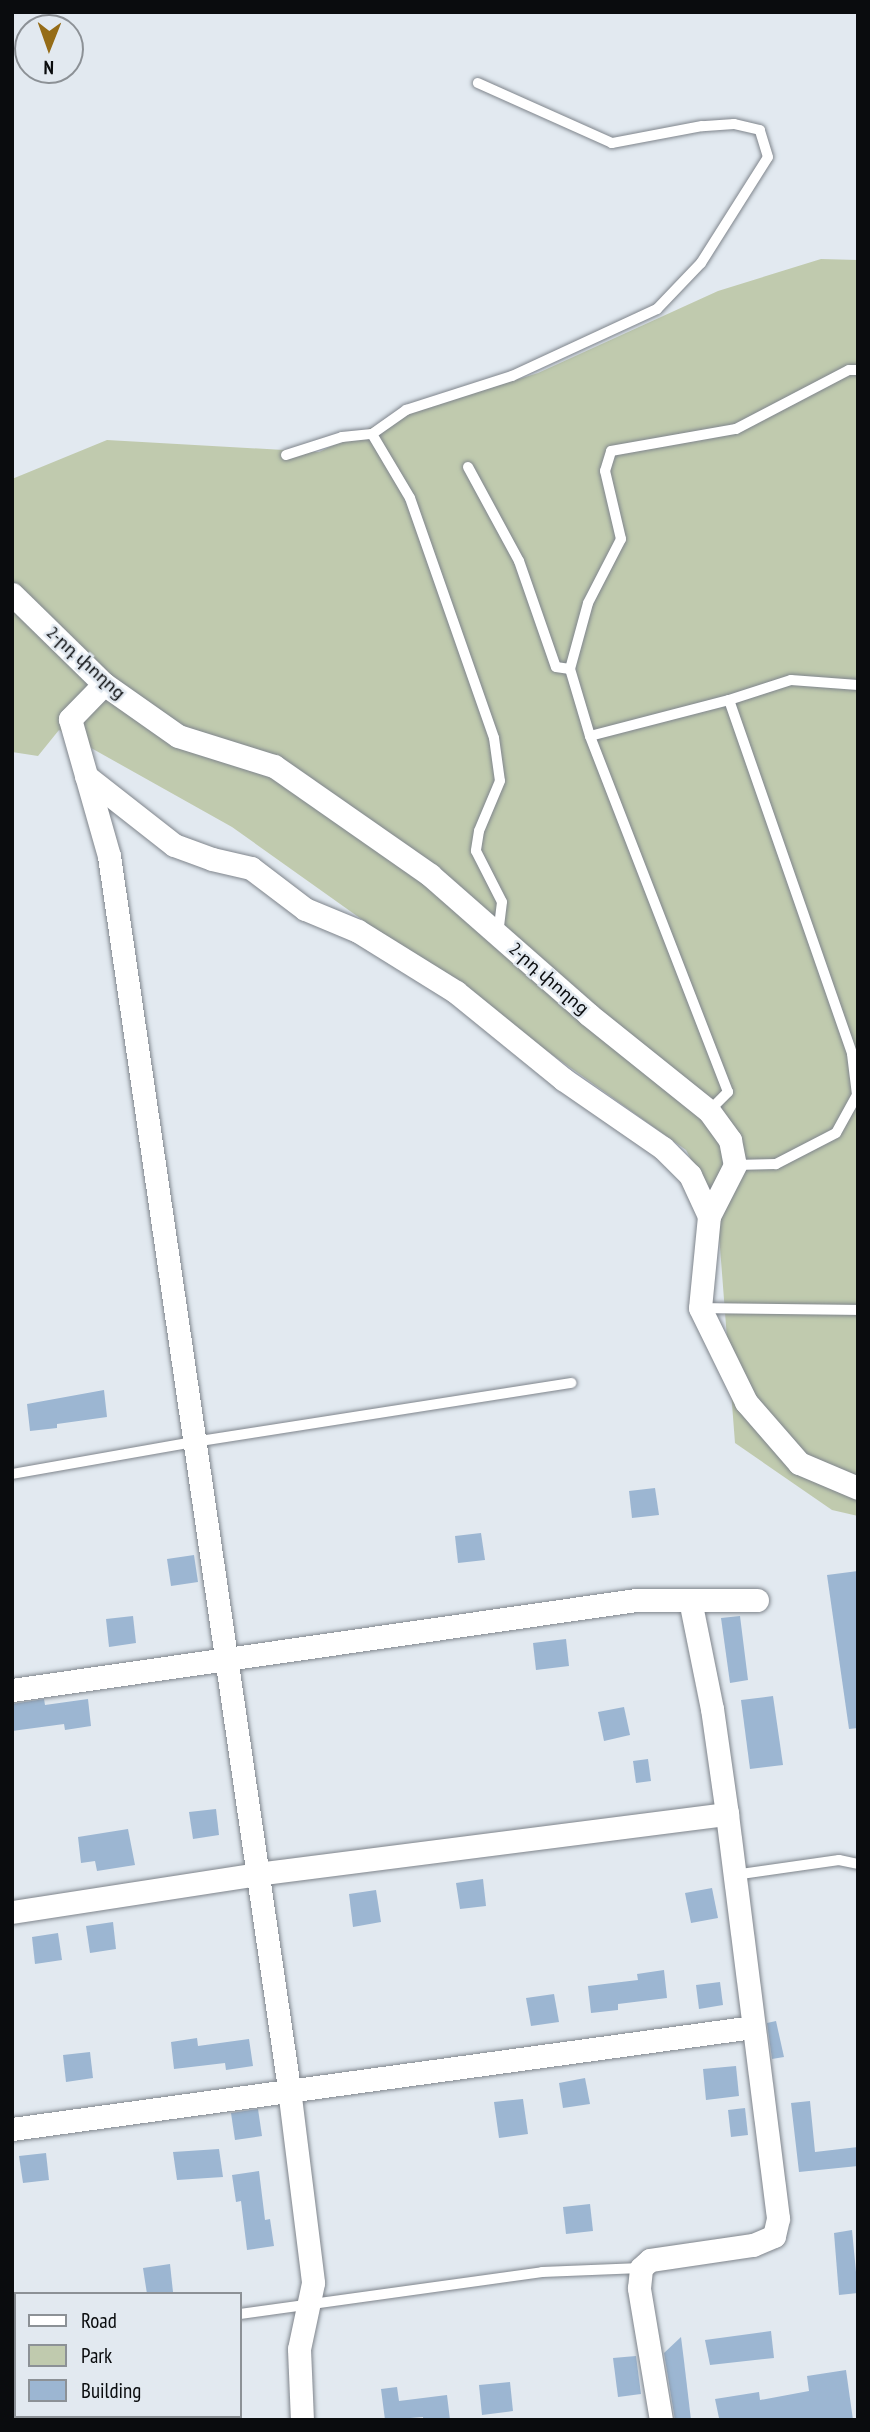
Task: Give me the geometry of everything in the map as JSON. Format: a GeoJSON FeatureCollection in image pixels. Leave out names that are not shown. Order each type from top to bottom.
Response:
{"type":"FeatureCollection","features":[{"type":"Feature","properties":{"kind":"street","name":"2-րդ փողոց"},"geometry":{"type":"LineString","coordinates":[[12,594],[104,684],[178,736],[274,766],[430,875],[588,1014],[709,1111],[730,1140],[735,1165]]}},
{"type":"Feature","properties":{"kind":"street"},"geometry":{"type":"LineString","coordinates":[[104,684],[70,719],[109,856],[289,2089],[313,2283],[299,2349],[302,2420]]}},
{"type":"Feature","properties":{"kind":"street"},"geometry":{"type":"LineString","coordinates":[[86,776],[174,845],[212,859],[251,868],[305,909],[358,932],[456,992],[564,1079],[663,1148],[690,1175],[709,1216]]}},
{"type":"Feature","properties":{"kind":"street"},"geometry":{"type":"LineString","coordinates":[[735,1165],[709,1216],[700,1308],[746,1402],[799,1463],[858,1488]]}},
{"type":"Feature","properties":{"kind":"street"},"geometry":{"type":"LineString","coordinates":[[12,1690],[636,1600],[757,1600]]}},
{"type":"Feature","properties":{"kind":"street"},"geometry":{"type":"LineString","coordinates":[[661,2420],[639,2288],[640,2268],[650,2260],[754,2245],[774,2236],[778,2218],[727,1814],[712,1709],[690,1600]]}},
{"type":"Feature","properties":{"kind":"street"},"geometry":{"type":"LineString","coordinates":[[12,1912],[257,1874],[727,1814]]}},
{"type":"Feature","properties":{"kind":"street"},"geometry":{"type":"LineString","coordinates":[[12,2129],[753,2027]]}},
{"type":"Feature","properties":{"kind":"lane"},"geometry":{"type":"LineString","coordinates":[[286,455],[342,437],[372,434],[406,410],[512,376],[604,336],[657,309],[701,263],[768,157],[760,130],[734,124],[702,126],[612,143],[478,83]]}},
{"type":"Feature","properties":{"kind":"lane"},"geometry":{"type":"LineString","coordinates":[[709,1111],[728,1092],[590,736],[570,669],[588,603],[621,539],[605,471],[611,451],[670,438],[736,429],[849,370],[858,370]]}},
{"type":"Feature","properties":{"kind":"lane"},"geometry":{"type":"LineString","coordinates":[[372,434],[410,498],[494,738],[500,781],[479,831],[476,851],[502,902],[498,934]]}},
{"type":"Feature","properties":{"kind":"lane"},"geometry":{"type":"LineString","coordinates":[[468,467],[519,561],[556,667],[570,669]]}},
{"type":"Feature","properties":{"kind":"lane"},"geometry":{"type":"LineString","coordinates":[[590,736],[730,700],[791,680],[856,681]]}},
{"type":"Feature","properties":{"kind":"lane"},"geometry":{"type":"LineString","coordinates":[[730,700],[852,1054],[857,1095],[836,1133],[776,1164],[735,1165]]}},
{"type":"Feature","properties":{"kind":"lane"},"geometry":{"type":"LineString","coordinates":[[700,1308],[858,1310]]}},
{"type":"Feature","properties":{"kind":"lane"},"geometry":{"type":"LineString","coordinates":[[12,1474],[194,1442],[571,1383]]}},
{"type":"Feature","properties":{"kind":"lane"},"geometry":{"type":"LineString","coordinates":[[734,1875],[839,1860],[858,1864]]}},
{"type":"Feature","properties":{"kind":"lane"},"geometry":{"type":"LineString","coordinates":[[242,2314],[542,2272],[640,2268]]}},
{"type":"Feature","properties":{"kind":"green space"},"geometry":{"type":"Polygon","coordinates":[[[821,259],[858,260],[858,1516],[832,1510],[735,1443],[717,1208],[686,1150],[232,827],[59,730],[38,756],[12,752],[12,479],[107,440],[319,452],[385,421],[538,373],[718,291],[821,259]]]}},
{"type":"Feature","properties":{"kind":"building"},"geometry":{"type":"Polygon","coordinates":[[[104,1390],[107,1417],[30,1431],[27,1404],[104,1390]]]}},
{"type":"Feature","properties":{"kind":"building"},"geometry":{"type":"Polygon","coordinates":[[[655,1488],[659,1515],[632,1518],[629,1491],[655,1488]]]}},
{"type":"Feature","properties":{"kind":"building"},"geometry":{"type":"Polygon","coordinates":[[[481,1533],[485,1560],[458,1563],[455,1536],[481,1533]]]}},
{"type":"Feature","properties":{"kind":"building"},"geometry":{"type":"Polygon","coordinates":[[[194,1555],[198,1582],[171,1586],[167,1559],[194,1555]]]}},
{"type":"Feature","properties":{"kind":"building"},"geometry":{"type":"Polygon","coordinates":[[[858,1571],[858,1728],[849,1729],[827,1575],[858,1571]]]}},
{"type":"Feature","properties":{"kind":"building"},"geometry":{"type":"Polygon","coordinates":[[[133,1616],[136,1643],[109,1647],[106,1619],[133,1616]]]}},
{"type":"Feature","properties":{"kind":"building"},"geometry":{"type":"Polygon","coordinates":[[[740,1616],[748,1680],[730,1683],[721,1618],[740,1616]]]}},
{"type":"Feature","properties":{"kind":"building"},"geometry":{"type":"Polygon","coordinates":[[[566,1639],[569,1666],[536,1670],[533,1643],[566,1639]]]}},
{"type":"Feature","properties":{"kind":"building"},"geometry":{"type":"Polygon","coordinates":[[[773,1696],[783,1765],[750,1769],[741,1700],[773,1696]]]}},
{"type":"Feature","properties":{"kind":"building"},"geometry":{"type":"Polygon","coordinates":[[[44,1699],[45,1705],[88,1699],[91,1726],[65,1730],[64,1724],[12,1731],[12,1704],[44,1699]]]}},
{"type":"Feature","properties":{"kind":"building"},"geometry":{"type":"Polygon","coordinates":[[[624,1707],[630,1735],[604,1741],[598,1712],[624,1707]]]}},
{"type":"Feature","properties":{"kind":"building"},"geometry":{"type":"Polygon","coordinates":[[[648,1759],[651,1781],[636,1783],[633,1761],[648,1759]]]}},
{"type":"Feature","properties":{"kind":"building"},"geometry":{"type":"Polygon","coordinates":[[[216,1809],[219,1835],[193,1839],[189,1812],[216,1809]]]}},
{"type":"Feature","properties":{"kind":"building"},"geometry":{"type":"Polygon","coordinates":[[[128,1829],[135,1865],[97,1871],[95,1861],[81,1863],[78,1837],[128,1829]]]}},
{"type":"Feature","properties":{"kind":"building"},"geometry":{"type":"Polygon","coordinates":[[[483,1879],[486,1906],[460,1909],[456,1883],[483,1879]]]}},
{"type":"Feature","properties":{"kind":"building"},"geometry":{"type":"Polygon","coordinates":[[[712,1888],[718,1918],[691,1923],[685,1893],[712,1888]]]}},
{"type":"Feature","properties":{"kind":"building"},"geometry":{"type":"Polygon","coordinates":[[[376,1890],[381,1922],[353,1927],[349,1894],[376,1890]]]}},
{"type":"Feature","properties":{"kind":"building"},"geometry":{"type":"Polygon","coordinates":[[[113,1922],[116,1949],[90,1953],[86,1926],[113,1922]]]}},
{"type":"Feature","properties":{"kind":"building"},"geometry":{"type":"Polygon","coordinates":[[[58,1933],[62,1960],[35,1964],[32,1937],[58,1933]]]}},
{"type":"Feature","properties":{"kind":"building"},"geometry":{"type":"Polygon","coordinates":[[[664,1970],[667,1998],[618,2004],[618,2010],[591,2013],[588,1986],[638,1980],[637,1974],[664,1970]]]}},
{"type":"Feature","properties":{"kind":"building"},"geometry":{"type":"Polygon","coordinates":[[[720,1982],[723,2005],[699,2009],[696,1985],[720,1982]]]}},
{"type":"Feature","properties":{"kind":"building"},"geometry":{"type":"Polygon","coordinates":[[[554,1994],[559,2022],[531,2026],[526,1998],[554,1994]]]}},
{"type":"Feature","properties":{"kind":"building"},"geometry":{"type":"Polygon","coordinates":[[[776,2021],[784,2057],[772,2059],[767,2023],[776,2021]]]}},
{"type":"Feature","properties":{"kind":"building"},"geometry":{"type":"Polygon","coordinates":[[[197,2038],[198,2046],[249,2039],[253,2066],[226,2070],[225,2063],[174,2069],[171,2042],[197,2038]]]}},
{"type":"Feature","properties":{"kind":"building"},"geometry":{"type":"Polygon","coordinates":[[[90,2052],[93,2078],[66,2082],[63,2055],[90,2052]]]}},
{"type":"Feature","properties":{"kind":"building"},"geometry":{"type":"Polygon","coordinates":[[[736,2066],[739,2096],[706,2100],[703,2069],[736,2066]]]}},
{"type":"Feature","properties":{"kind":"building"},"geometry":{"type":"Polygon","coordinates":[[[585,2078],[590,2104],[563,2108],[559,2083],[585,2078]]]}},
{"type":"Feature","properties":{"kind":"building"},"geometry":{"type":"Polygon","coordinates":[[[523,2099],[528,2134],[499,2138],[494,2102],[523,2099]]]}},
{"type":"Feature","properties":{"kind":"building"},"geometry":{"type":"Polygon","coordinates":[[[810,2101],[815,2152],[858,2147],[858,2166],[799,2172],[791,2103],[810,2101]]]}},
{"type":"Feature","properties":{"kind":"building"},"geometry":{"type":"Polygon","coordinates":[[[745,2108],[748,2135],[731,2137],[728,2110],[745,2108]]]}},
{"type":"Feature","properties":{"kind":"building"},"geometry":{"type":"Polygon","coordinates":[[[258,2109],[262,2136],[235,2140],[231,2113],[258,2109]]]}},
{"type":"Feature","properties":{"kind":"building"},"geometry":{"type":"Polygon","coordinates":[[[219,2149],[223,2177],[177,2180],[173,2152],[219,2149]]]}},
{"type":"Feature","properties":{"kind":"building"},"geometry":{"type":"Polygon","coordinates":[[[46,2153],[49,2180],[23,2183],[19,2156],[46,2153]]]}},
{"type":"Feature","properties":{"kind":"building"},"geometry":{"type":"Polygon","coordinates":[[[259,2171],[265,2220],[270,2219],[274,2246],[247,2250],[241,2201],[236,2202],[232,2175],[259,2171]]]}},
{"type":"Feature","properties":{"kind":"building"},"geometry":{"type":"Polygon","coordinates":[[[590,2204],[593,2231],[566,2234],[563,2207],[590,2204]]]}},
{"type":"Feature","properties":{"kind":"building"},"geometry":{"type":"Polygon","coordinates":[[[852,2230],[858,2293],[839,2295],[834,2233],[852,2230]]]}},
{"type":"Feature","properties":{"kind":"building"},"geometry":{"type":"Polygon","coordinates":[[[170,2264],[173,2292],[147,2292],[143,2268],[170,2264]]]}},
{"type":"Feature","properties":{"kind":"building"},"geometry":{"type":"Polygon","coordinates":[[[771,2331],[774,2358],[710,2365],[705,2340],[771,2331]]]}},
{"type":"Feature","properties":{"kind":"building"},"geometry":{"type":"Polygon","coordinates":[[[681,2337],[691,2420],[675,2420],[664,2353],[681,2337]]]}},
{"type":"Feature","properties":{"kind":"building"},"geometry":{"type":"Polygon","coordinates":[[[636,2356],[641,2394],[618,2397],[613,2358],[636,2356]]]}},
{"type":"Feature","properties":{"kind":"building"},"geometry":{"type":"Polygon","coordinates":[[[846,2370],[853,2420],[719,2418],[715,2399],[759,2392],[760,2400],[809,2391],[807,2376],[846,2370]]]}},
{"type":"Feature","properties":{"kind":"building"},"geometry":{"type":"Polygon","coordinates":[[[510,2382],[513,2411],[482,2415],[479,2385],[510,2382]]]}},
{"type":"Feature","properties":{"kind":"building"},"geometry":{"type":"Polygon","coordinates":[[[397,2387],[399,2401],[447,2395],[450,2420],[423,2420],[423,2417],[385,2420],[381,2389],[397,2387]]]}}]}
